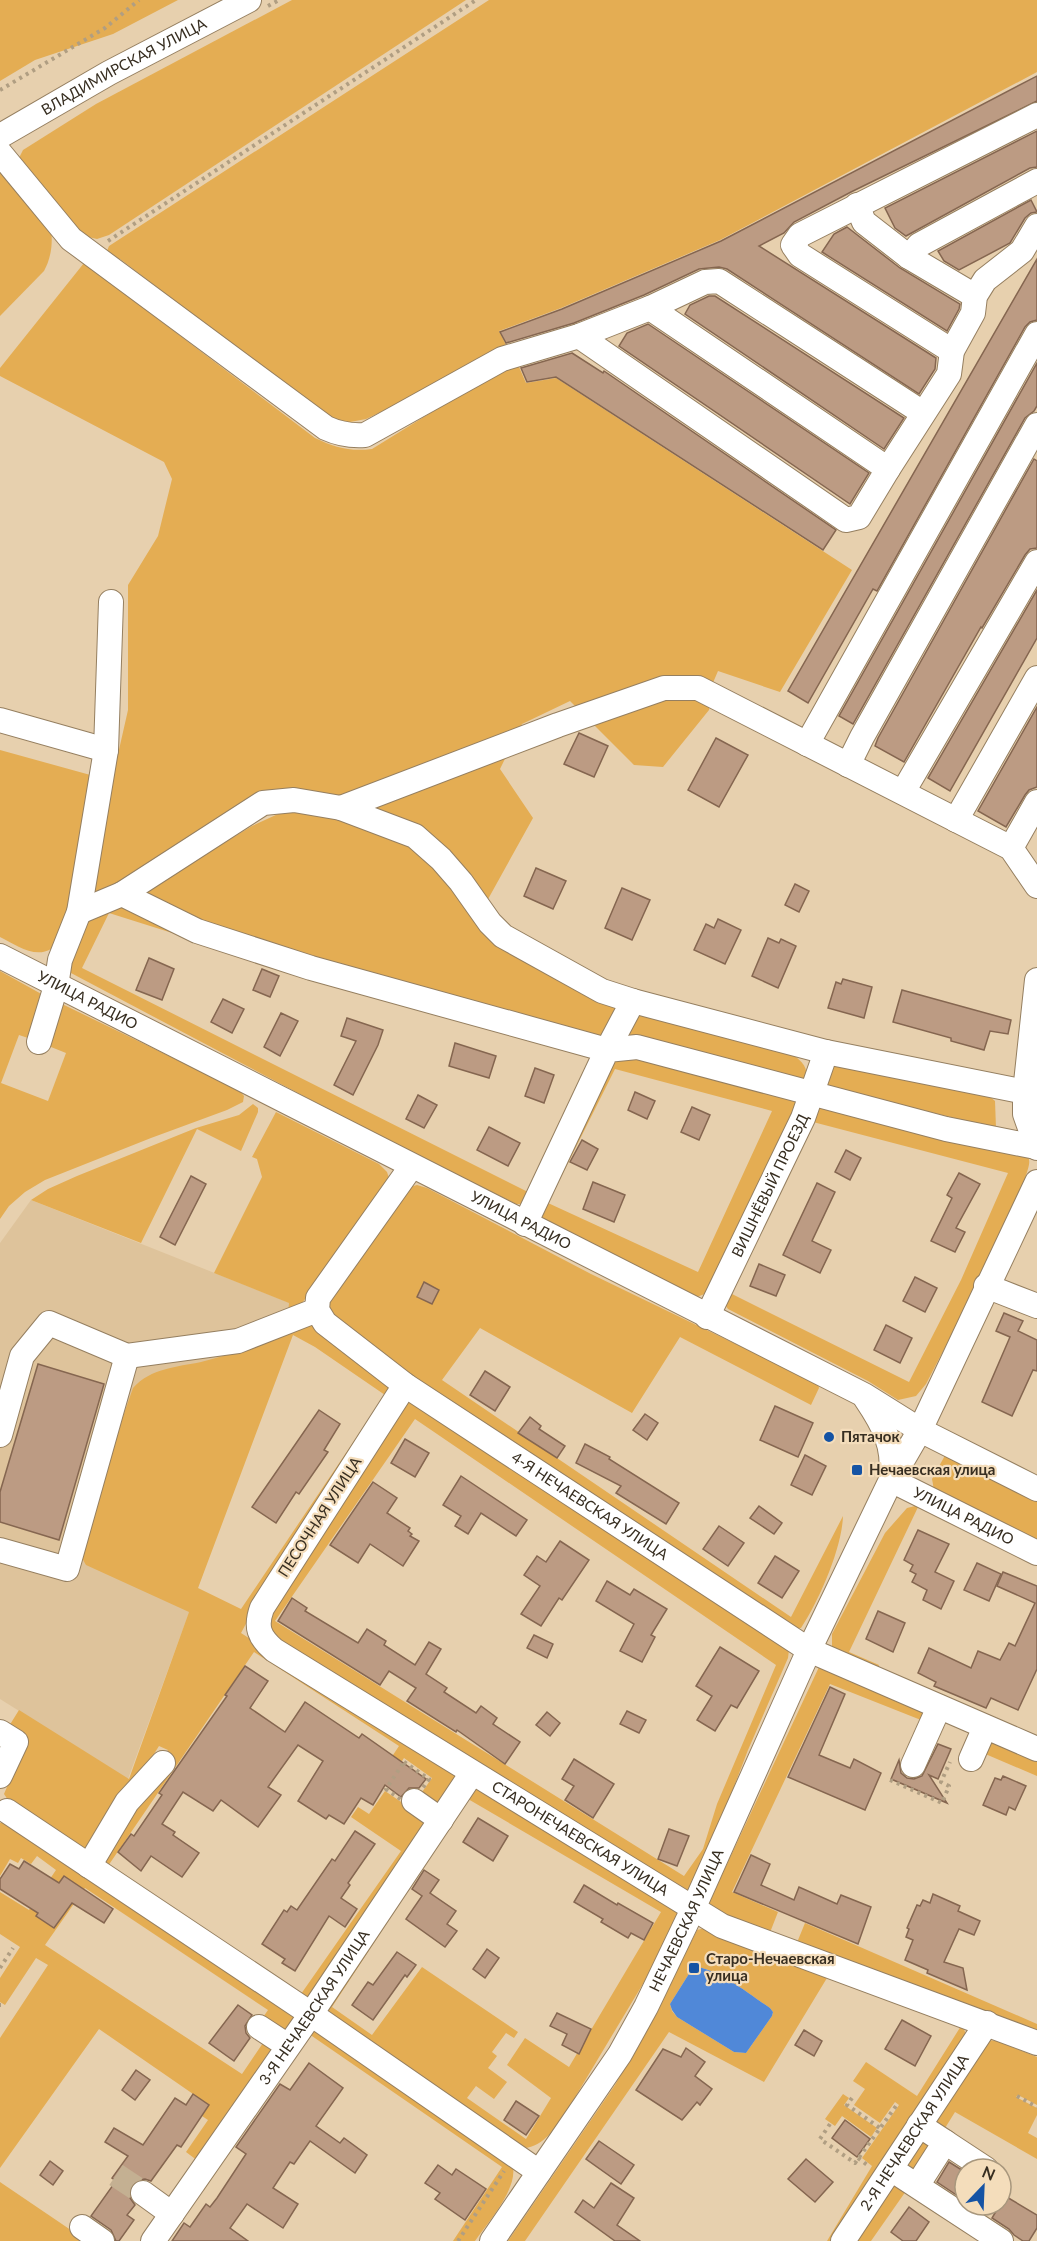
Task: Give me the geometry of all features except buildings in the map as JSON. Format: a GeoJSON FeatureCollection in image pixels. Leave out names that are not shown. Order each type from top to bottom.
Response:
{"type":"FeatureCollection","features":[{"type":"Feature","properties":{"kind":"street","name":"ВЛАДИМИРСКАЯ УЛИЦА"},"geometry":{"type":"LineString","coordinates":[[0,136],[109,73],[249,0]]}},
{"type":"Feature","properties":{"kind":"street"},"geometry":{"type":"LineString","coordinates":[[952,351],[801,255],[793,245],[800,235],[1037,115]]}},
{"type":"Feature","properties":{"kind":"street"},"geometry":{"type":"LineString","coordinates":[[0,153],[71,239],[326,428],[344,434],[365,435],[502,359],[579,336],[650,309],[705,282],[719,281],[923,413]]}},
{"type":"Feature","properties":{"kind":"street"},"geometry":{"type":"LineString","coordinates":[[909,257],[919,245],[1037,181]]}},
{"type":"Feature","properties":{"kind":"street"},"geometry":{"type":"LineString","coordinates":[[857,205],[864,222],[909,257],[975,296]]}},
{"type":"Feature","properties":{"kind":"street"},"geometry":{"type":"LineString","coordinates":[[579,336],[846,520],[859,518],[949,374],[952,351],[973,313],[975,296],[985,280],[1022,251],[1037,226]]}},
{"type":"Feature","properties":{"kind":"street"},"geometry":{"type":"LineString","coordinates":[[650,309],[888,469]]}},
{"type":"Feature","properties":{"kind":"street"},"geometry":{"type":"LineString","coordinates":[[807,744],[1037,334]]}},
{"type":"Feature","properties":{"kind":"street"},"geometry":{"type":"LineString","coordinates":[[848,765],[1037,425]]}},
{"type":"Feature","properties":{"kind":"street"},"geometry":{"type":"LineString","coordinates":[[903,792],[1037,562]]}},
{"type":"Feature","properties":{"kind":"street"},"geometry":{"type":"LineString","coordinates":[[39,1042],[56,986],[60,960],[79,912],[106,750],[111,602]]}},
{"type":"Feature","properties":{"kind":"street"},"geometry":{"type":"LineString","coordinates":[[956,819],[1037,678]]}},
{"type":"Feature","properties":{"kind":"street"},"geometry":{"type":"LineString","coordinates":[[341,808],[664,688],[698,688],[1011,848],[1037,886]]}},
{"type":"Feature","properties":{"kind":"street"},"geometry":{"type":"LineString","coordinates":[[0,720],[106,750]]}},
{"type":"Feature","properties":{"kind":"street"},"geometry":{"type":"LineString","coordinates":[[79,912],[122,894],[263,802],[294,800],[341,808],[415,836],[461,882],[490,923],[503,936],[603,991],[826,1052],[1025,1092]]}},
{"type":"Feature","properties":{"kind":"street"},"geometry":{"type":"LineString","coordinates":[[1011,848],[1037,802]]}},
{"type":"Feature","properties":{"kind":"street"},"geometry":{"type":"LineString","coordinates":[[122,894],[197,931],[310,968],[607,1050],[637,1047],[946,1129],[1037,1148]]}},
{"type":"Feature","properties":{"kind":"street","name":"УЛИЦА РАДИО"},"geometry":{"type":"LineString","coordinates":[[0,956],[411,1167],[864,1395],[920,1430],[1037,1489]]}},
{"type":"Feature","properties":{"kind":"street"},"geometry":{"type":"LineString","coordinates":[[1037,980],[1025,1092],[1025,1114],[1037,1148]]}},
{"type":"Feature","properties":{"kind":"street"},"geometry":{"type":"LineString","coordinates":[[525,1224],[607,1050],[633,1001]]}},
{"type":"Feature","properties":{"kind":"street","name":"ВИШНЁВЫЙ ПРОЕЗД"},"geometry":{"type":"LineString","coordinates":[[707,1317],[814,1093],[826,1052]]}},
{"type":"Feature","properties":{"kind":"street"},"geometry":{"type":"LineString","coordinates":[[0,1435],[22,1356],[50,1323],[127,1356],[238,1341],[317,1310],[318,1298],[324,1288],[411,1167]]}},
{"type":"Feature","properties":{"kind":"street"},"geometry":{"type":"LineString","coordinates":[[920,1430],[1037,1182]]}},
{"type":"Feature","properties":{"kind":"street"},"geometry":{"type":"LineString","coordinates":[[986,1286],[1037,1306]]}},
{"type":"Feature","properties":{"kind":"street","name":"4-Я НЕЧАЕВСКАЯ УЛИЦА"},"geometry":{"type":"LineString","coordinates":[[317,1310],[325,1323],[405,1385],[809,1650],[1037,1749]]}},
{"type":"Feature","properties":{"kind":"street"},"geometry":{"type":"LineString","coordinates":[[0,1550],[67,1569],[127,1356]]}},
{"type":"Feature","properties":{"kind":"street","name":"ПЕСОЧНАЯ УЛИЦА"},"geometry":{"type":"LineString","coordinates":[[274,1650],[263,1640],[258,1631],[262,1608],[405,1385]]}},
{"type":"Feature","properties":{"kind":"street"},"geometry":{"type":"LineString","coordinates":[[864,1395],[878,1416],[891,1446],[893,1466],[891,1480]]}},
{"type":"Feature","properties":{"kind":"street","name":"НЕЧАЕВСКАЯ УЛИЦА"},"geometry":{"type":"LineString","coordinates":[[492,2241],[620,2054],[646,2007],[693,1910],[809,1650],[891,1480],[920,1430]]}},
{"type":"Feature","properties":{"kind":"street","name":"УЛИЦА РАДИО"},"geometry":{"type":"LineString","coordinates":[[891,1480],[1037,1553]]}},
{"type":"Feature","properties":{"kind":"street","name":"СТАРОНЕЧАЕВСКАЯ УЛИЦА"},"geometry":{"type":"LineString","coordinates":[[274,1650],[722,1926],[1037,2043]]}},
{"type":"Feature","properties":{"kind":"street"},"geometry":{"type":"LineString","coordinates":[[913,1765],[939,1707]]}},
{"type":"Feature","properties":{"kind":"street"},"geometry":{"type":"LineString","coordinates":[[971,1759],[985,1727]]}},
{"type":"Feature","properties":{"kind":"street"},"geometry":{"type":"LineString","coordinates":[[0,1732],[16,1742],[0,1776]]}},
{"type":"Feature","properties":{"kind":"street"},"geometry":{"type":"LineString","coordinates":[[89,1866],[127,1802],[163,1763]]}},
{"type":"Feature","properties":{"kind":"street","name":"3-Я НЕЧАЕВСКАЯ УЛИЦА"},"geometry":{"type":"LineString","coordinates":[[153,2241],[179,2214],[288,2046],[472,1773]]}},
{"type":"Feature","properties":{"kind":"street"},"geometry":{"type":"LineString","coordinates":[[412,1804],[441,1820]]}},
{"type":"Feature","properties":{"kind":"street"},"geometry":{"type":"LineString","coordinates":[[2,1809],[311,2014],[539,2172]]}},
{"type":"Feature","properties":{"kind":"street","name":"2-Я НЕЧАЕВСКАЯ УЛИЦА"},"geometry":{"type":"LineString","coordinates":[[843,2241],[987,2023]]}},
{"type":"Feature","properties":{"kind":"street"},"geometry":{"type":"LineString","coordinates":[[259,2027],[288,2046]]}},
{"type":"Feature","properties":{"kind":"street"},"geometry":{"type":"LineString","coordinates":[[919,2126],[968,2157]]}},
{"type":"Feature","properties":{"kind":"street"},"geometry":{"type":"LineString","coordinates":[[922,2178],[945,2142]]}},
{"type":"Feature","properties":{"kind":"street"},"geometry":{"type":"LineString","coordinates":[[891,2169],[1001,2241]]}},
{"type":"Feature","properties":{"kind":"street"},"geometry":{"type":"LineString","coordinates":[[143,2193],[179,2214]]}},
{"type":"Feature","properties":{"kind":"street"},"geometry":{"type":"LineString","coordinates":[[82,2227],[102,2241]]}},
{"type":"Feature","properties":{"kind":"path"},"geometry":{"type":"LineString","coordinates":[[0,90],[105,28],[139,0]]}},
{"type":"Feature","properties":{"kind":"path"},"geometry":{"type":"LineString","coordinates":[[90,253],[476,0]]}},
{"type":"Feature","properties":{"kind":"path"},"geometry":{"type":"LineString","coordinates":[[890,1780],[942,1803],[949,1786],[941,1782],[955,1752],[971,1759]]}},
{"type":"Feature","properties":{"kind":"path"},"geometry":{"type":"LineString","coordinates":[[412,1804],[386,1789],[404,1762],[429,1779]]}},
{"type":"Feature","properties":{"kind":"path"},"geometry":{"type":"LineString","coordinates":[[0,1968],[13,1948]]}},
{"type":"Feature","properties":{"kind":"path"},"geometry":{"type":"LineString","coordinates":[[1017,2096],[1037,2107]]}},
{"type":"Feature","properties":{"kind":"path"},"geometry":{"type":"LineString","coordinates":[[852,2098],[847,2105],[880,2128]]}},
{"type":"Feature","properties":{"kind":"path"},"geometry":{"type":"LineString","coordinates":[[830,2124],[820,2139],[855,2163],[896,2106]]}},
{"type":"Feature","properties":{"kind":"path"},"geometry":{"type":"LineString","coordinates":[[458,2241],[515,2155]]}},
{"type":"Feature","properties":{"kind":"shaded area"},"geometry":{"type":"Polygon","coordinates":[[[0,0],[178,0],[113,34],[35,60],[0,81],[0,0]]]}},
{"type":"Feature","properties":{"kind":"shaded area"},"geometry":{"type":"Polygon","coordinates":[[[292,0],[466,0],[109,235],[97,239],[80,235],[19,158],[23,150],[96,104],[292,0]]]}},
{"type":"Feature","properties":{"kind":"shaded area"},"geometry":{"type":"Polygon","coordinates":[[[489,0],[1037,0],[1037,72],[720,240],[561,308],[499,331],[509,351],[366,419],[345,423],[331,420],[107,251],[109,246],[489,0]]]}},
{"type":"Feature","properties":{"kind":"shaded area"},"geometry":{"type":"Polygon","coordinates":[[[0,166],[51,229],[52,240],[50,256],[44,271],[0,316],[0,166]]]}},
{"type":"Feature","properties":{"kind":"shaded area"},"geometry":{"type":"Polygon","coordinates":[[[84,263],[315,438],[329,444],[349,449],[372,449],[516,360],[526,383],[556,378],[852,570],[780,692],[718,671],[712,685],[709,710],[663,767],[634,765],[570,701],[522,724],[500,769],[533,818],[487,901],[454,866],[310,793],[93,894],[99,838],[128,710],[128,585],[158,536],[172,479],[164,462],[0,376],[0,368],[84,263]]]}},
{"type":"Feature","properties":{"kind":"shaded area"},"geometry":{"type":"Polygon","coordinates":[[[0,750],[94,776],[65,921],[58,940],[51,949],[45,952],[25,949],[0,937],[0,750]]]}},
{"type":"Feature","properties":{"kind":"shaded area"},"geometry":{"type":"Polygon","coordinates":[[[293,812],[325,814],[410,842],[460,894],[624,1003],[604,1039],[226,934],[137,895],[252,826],[278,814],[293,812]]]}},
{"type":"Feature","properties":{"kind":"shaded area"},"geometry":{"type":"Polygon","coordinates":[[[125,905],[204,943],[109,913],[82,968],[528,1192],[521,1204],[516,1204],[400,1147],[71,973],[73,952],[84,927],[100,913],[125,905]]]}},
{"type":"Feature","properties":{"kind":"shaded area"},"geometry":{"type":"Polygon","coordinates":[[[0,971],[45,996],[31,1039],[19,1035],[1,1083],[48,1101],[66,1053],[46,1045],[60,1003],[239,1090],[244,1096],[243,1102],[45,1180],[25,1192],[9,1206],[0,1219],[0,971]]]}},
{"type":"Feature","properties":{"kind":"shaded area"},"geometry":{"type":"Polygon","coordinates":[[[640,1013],[790,1053],[803,1064],[807,1076],[806,1081],[626,1038],[640,1013]]]}},
{"type":"Feature","properties":{"kind":"shaded area"},"geometry":{"type":"Polygon","coordinates":[[[617,1053],[802,1098],[707,1293],[697,1297],[545,1221],[541,1214],[617,1053]],[[615,1069],[548,1203],[698,1272],[772,1111],[615,1069]]]}},
{"type":"Feature","properties":{"kind":"shaded area"},"geometry":{"type":"Polygon","coordinates":[[[831,1065],[989,1096],[995,1101],[996,1128],[819,1085],[831,1065]]]}},
{"type":"Feature","properties":{"kind":"shaded area"},"geometry":{"type":"Polygon","coordinates":[[[813,1100],[1020,1149],[1029,1158],[1025,1179],[969,1301],[926,1384],[916,1396],[898,1400],[868,1381],[728,1309],[723,1302],[722,1291],[813,1100]],[[813,1122],[730,1293],[909,1382],[961,1280],[1008,1173],[813,1122]]]}},
{"type":"Feature","properties":{"kind":"shaded area"},"geometry":{"type":"Polygon","coordinates":[[[253,1104],[258,1108],[258,1112],[241,1151],[197,1129],[141,1243],[31,1200],[48,1189],[77,1176],[196,1128],[239,1115],[253,1104]]]}},
{"type":"Feature","properties":{"kind":"shaded area"},"geometry":{"type":"Polygon","coordinates":[[[276,1112],[379,1164],[387,1172],[389,1178],[298,1309],[288,1314],[289,1303],[214,1273],[262,1177],[257,1159],[252,1157],[276,1112]]]}},
{"type":"Feature","properties":{"kind":"shaded area"},"geometry":{"type":"Polygon","coordinates":[[[417,1185],[427,1188],[591,1274],[818,1384],[819,1388],[811,1405],[680,1337],[632,1413],[480,1328],[442,1380],[791,1617],[843,1516],[839,1543],[828,1574],[801,1628],[795,1628],[403,1375],[331,1313],[328,1304],[410,1187],[417,1185]]]}},
{"type":"Feature","properties":{"kind":"shaded area"},"geometry":{"type":"Polygon","coordinates":[[[31,1200],[290,1303],[286,1332],[198,1588],[128,1779],[0,1699],[0,1243],[31,1200]]]}},
{"type":"Feature","properties":{"kind":"shaded area"},"geometry":{"type":"Polygon","coordinates":[[[297,1324],[314,1325],[322,1330],[389,1381],[393,1394],[390,1402],[271,1577],[241,1633],[459,1776],[313,1997],[306,2000],[298,1998],[98,1863],[98,1858],[168,1750],[159,1746],[90,1855],[82,1853],[14,1809],[4,1794],[26,1742],[6,1731],[19,1710],[129,1779],[189,1612],[86,1565],[81,1555],[81,1536],[133,1388],[156,1372],[237,1351],[297,1324]],[[293,1335],[198,1588],[241,1609],[385,1395],[315,1347],[293,1335]],[[254,1652],[108,1866],[301,1994],[401,1851],[351,1817],[358,1807],[369,1814],[385,1791],[425,1815],[433,1804],[420,1795],[432,1778],[404,1758],[386,1785],[377,1779],[399,1746],[254,1652]]]}},
{"type":"Feature","properties":{"kind":"shaded area"},"geometry":{"type":"Polygon","coordinates":[[[407,1400],[789,1650],[788,1658],[748,1750],[707,1857],[686,1897],[280,1646],[268,1628],[272,1603],[407,1400]],[[415,1419],[275,1621],[684,1876],[703,1849],[717,1804],[776,1665],[415,1419]]]}},
{"type":"Feature","properties":{"kind":"shaded area"},"geometry":{"type":"Polygon","coordinates":[[[948,1450],[1037,1490],[1037,1545],[934,1490],[932,1479],[948,1450]]]}},
{"type":"Feature","properties":{"kind":"shaded area"},"geometry":{"type":"Polygon","coordinates":[[[919,1505],[849,1652],[879,1665],[877,1671],[832,1647],[832,1634],[885,1533],[907,1508],[919,1505]]]}},
{"type":"Feature","properties":{"kind":"shaded area"},"geometry":{"type":"Polygon","coordinates":[[[819,1667],[932,1709],[926,1722],[830,1684],[732,1892],[778,1912],[769,1935],[707,1907],[819,1667]]]}},
{"type":"Feature","properties":{"kind":"shaded area"},"geometry":{"type":"Polygon","coordinates":[[[992,1735],[1037,1754],[1037,1776],[983,1753],[992,1735]]]}},
{"type":"Feature","properties":{"kind":"shaded area"},"geometry":{"type":"Polygon","coordinates":[[[472,1783],[680,1910],[659,1957],[565,2114],[548,2136],[532,2147],[525,2148],[326,2012],[472,1783]],[[468,1799],[332,2007],[372,2035],[422,1967],[518,2032],[514,2038],[506,2033],[492,2052],[497,2056],[488,2068],[507,2082],[494,2099],[476,2086],[467,2098],[526,2139],[551,2098],[507,2065],[525,2038],[569,2067],[661,1912],[468,1799]]]}},
{"type":"Feature","properties":{"kind":"shaded area"},"geometry":{"type":"Polygon","coordinates":[[[0,1823],[6,1823],[296,2017],[198,2161],[186,2152],[208,2120],[202,2116],[209,2105],[99,2029],[0,2168],[0,2038],[48,1965],[36,1958],[5,2005],[0,2002],[0,1978],[20,1947],[0,1934],[0,1892],[29,1910],[56,1870],[37,1856],[31,1864],[21,1858],[18,1863],[10,1859],[0,1876],[0,1823]],[[64,1876],[51,1895],[69,1907],[82,1888],[64,1876]],[[85,1888],[45,1945],[242,2074],[265,2040],[253,2032],[268,2010],[85,1888]]]}},
{"type":"Feature","properties":{"kind":"shaded area"},"geometry":{"type":"Polygon","coordinates":[[[805,1923],[1037,2024],[1037,2038],[796,1945],[805,1923]]]}},
{"type":"Feature","properties":{"kind":"shaded area"},"geometry":{"type":"Polygon","coordinates":[[[709,1927],[949,2016],[958,2021],[965,2031],[964,2046],[838,2241],[827,2241],[872,2166],[862,2158],[899,2105],[895,2102],[880,2123],[854,2105],[865,2089],[853,2081],[866,2062],[917,2096],[961,2026],[830,1973],[764,2082],[669,2032],[525,2241],[508,2241],[615,2085],[654,2017],[697,1930],[709,1927]],[[697,1967],[692,1969],[670,2004],[672,2011],[677,2017],[734,2052],[746,2053],[773,2012],[735,1984],[706,1969],[697,1967]]]}},
{"type":"Feature","properties":{"kind":"shaded area"},"geometry":{"type":"Polygon","coordinates":[[[310,2026],[513,2167],[511,2186],[506,2196],[475,2241],[453,2241],[502,2167],[309,2034],[204,2190],[197,2186],[310,2026]]]}},
{"type":"Feature","properties":{"kind":"shaded area"},"geometry":{"type":"Polygon","coordinates":[[[988,2040],[997,2041],[1037,2057],[1037,2105],[1018,2095],[1016,2097],[1037,2108],[1037,2115],[1028,2133],[1037,2138],[1037,2159],[955,2112],[906,2191],[871,2241],[852,2241],[988,2040]]]}},
{"type":"Feature","properties":{"kind":"shaded area"},"geometry":{"type":"Polygon","coordinates":[[[843,2094],[849,2098],[844,2105],[877,2128],[871,2137],[842,2116],[835,2126],[825,2119],[843,2094]]]}},
{"type":"Feature","properties":{"kind":"shaded area"},"geometry":{"type":"Polygon","coordinates":[[[0,2182],[87,2241],[0,2241],[0,2182]]]}},
{"type":"Feature","properties":{"kind":"water"},"geometry":{"type":"Polygon","coordinates":[[[697,1967],[725,1978],[773,2012],[746,2053],[734,2052],[677,2017],[672,2010],[670,2004],[692,1969],[697,1967]]]}},
{"type":"Feature","properties":{"kind":"tunnel"},"geometry":{"type":"LineString","coordinates":[[116,2175],[143,2193]]}},
{"type":"Feature","properties":{"kind":"place","name":"Пятачок"},"geometry":{"type":"Point","coordinates":[829,1437]}},
{"type":"Feature","properties":{"kind":"place","name":"Нечаевская улица"},"geometry":{"type":"Point","coordinates":[857,1470]}},
{"type":"Feature","properties":{"kind":"place","name":"Старо-Нечаевская улица"},"geometry":{"type":"Point","coordinates":[694,1968]}}]}
